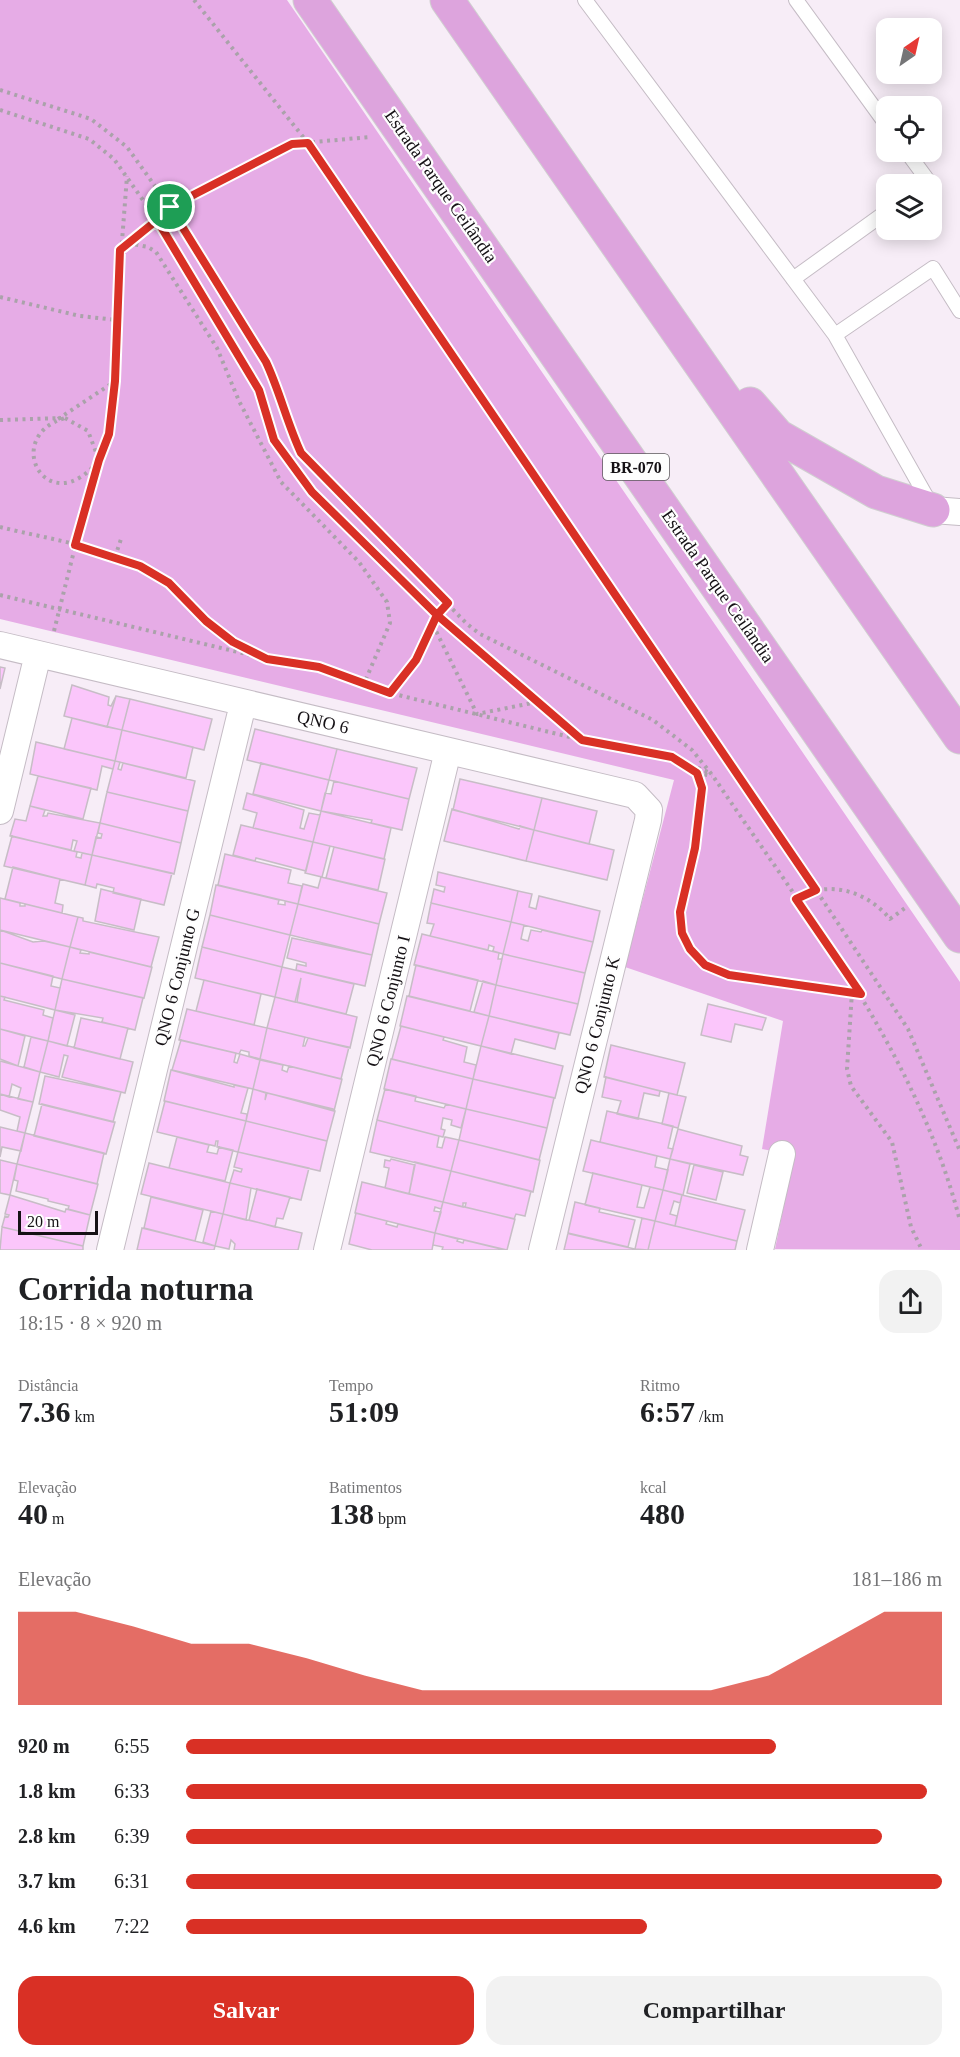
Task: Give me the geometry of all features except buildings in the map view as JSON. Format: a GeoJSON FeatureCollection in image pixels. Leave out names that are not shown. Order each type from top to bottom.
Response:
{"type":"FeatureCollection","features":[{"type":"Feature","properties":{"kind":"highway","name":"Estrada Parque Ceilândia"},"geometry":{"type":"LineString","coordinates":[[310,0],[960,936]]}},
{"type":"Feature","properties":{"kind":"highway"},"geometry":{"type":"LineString","coordinates":[[447,0],[658,299],[960,736]]}},
{"type":"Feature","properties":{"kind":"highway"},"geometry":{"type":"LineString","coordinates":[[658,299],[778,436],[876,492],[951,508]]}},
{"type":"Feature","properties":{"kind":"street","name":"QNO 6"},"geometry":{"type":"LineString","coordinates":[[0,645],[635,795],[644,802]]}},
{"type":"Feature","properties":{"kind":"street"},"geometry":{"type":"LineString","coordinates":[[0,811],[38,654]]}},
{"type":"Feature","properties":{"kind":"street","name":"QNO 6 Conjunto G"},"geometry":{"type":"LineString","coordinates":[[110,1250],[243,704]]}},
{"type":"Feature","properties":{"kind":"street","name":"QNO 6 Conjunto I"},"geometry":{"type":"LineString","coordinates":[[327,1250],[448,751]]}},
{"type":"Feature","properties":{"kind":"street","name":"QNO 6 Conjunto K"},"geometry":{"type":"LineString","coordinates":[[543,1250],[648,820],[649,810],[644,802]]}},
{"type":"Feature","properties":{"kind":"street"},"geometry":{"type":"LineString","coordinates":[[760,1250],[782,1154]]}},
{"type":"Feature","properties":{"kind":"lane"},"geometry":{"type":"LineString","coordinates":[[585,0],[835,335],[930,501],[951,508]]}},
{"type":"Feature","properties":{"kind":"lane"},"geometry":{"type":"LineString","coordinates":[[796,0],[876,110]]}},
{"type":"Feature","properties":{"kind":"lane"},"geometry":{"type":"LineString","coordinates":[[793,279],[876,219]]}},
{"type":"Feature","properties":{"kind":"lane"},"geometry":{"type":"LineString","coordinates":[[835,335],[933,268],[960,311]]}},
{"type":"Feature","properties":{"kind":"path"},"geometry":{"type":"LineString","coordinates":[[194,0],[308,143],[816,890],[908,1029],[960,1151]]}},
{"type":"Feature","properties":{"kind":"path"},"geometry":{"type":"LineString","coordinates":[[0,90],[91,119],[127,147],[170,207],[266,362],[275,381],[288,427],[301,453],[480,634],[653,720],[692,750],[713,776],[861,994],[885,1035],[935,1142],[960,1221]]}},
{"type":"Feature","properties":{"kind":"path"},"geometry":{"type":"LineString","coordinates":[[0,110],[89,139],[114,159],[157,220],[259,390],[274,440],[312,492],[437,615],[582,740]]}},
{"type":"Feature","properties":{"kind":"path"},"geometry":{"type":"LineString","coordinates":[[170,207],[292,144],[405,134]]}},
{"type":"Feature","properties":{"kind":"path"},"geometry":{"type":"LineString","coordinates":[[53,632],[99,460],[109,434],[115,381],[120,250],[127,175]]}},
{"type":"Feature","properties":{"kind":"path"},"geometry":{"type":"LineString","coordinates":[[120,250],[157,220]]}},
{"type":"Feature","properties":{"kind":"path"},"geometry":{"type":"LineString","coordinates":[[128,243],[148,247],[156,252],[217,348],[239,402],[281,482],[358,562],[387,602],[390,623],[363,686]]}},
{"type":"Feature","properties":{"kind":"path"},"geometry":{"type":"LineString","coordinates":[[0,297],[80,316],[116,320]]}},
{"type":"Feature","properties":{"kind":"path"},"geometry":{"type":"LineString","coordinates":[[99,460],[77,482],[62,485],[48,480],[36,470],[31,455],[33,440],[42,428],[115,381]]}},
{"type":"Feature","properties":{"kind":"path"},"geometry":{"type":"LineString","coordinates":[[55,421],[65,418]]}},
{"type":"Feature","properties":{"kind":"path"},"geometry":{"type":"LineString","coordinates":[[0,420],[65,418],[88,431],[99,460]]}},
{"type":"Feature","properties":{"kind":"path"},"geometry":{"type":"LineString","coordinates":[[0,527],[75,545],[140,566],[169,583],[206,621],[233,642],[267,659]]}},
{"type":"Feature","properties":{"kind":"path"},"geometry":{"type":"LineString","coordinates":[[115,557],[122,536]]}},
{"type":"Feature","properties":{"kind":"path"},"geometry":{"type":"LineString","coordinates":[[0,596],[267,659],[319,667],[363,686],[390,693],[582,740],[672,757],[702,768],[713,776]]}},
{"type":"Feature","properties":{"kind":"path"},"geometry":{"type":"LineString","coordinates":[[390,693],[416,660],[437,615],[448,603]]}},
{"type":"Feature","properties":{"kind":"path"},"geometry":{"type":"LineString","coordinates":[[433,626],[477,714]]}},
{"type":"Feature","properties":{"kind":"path"},"geometry":{"type":"LineString","coordinates":[[477,714],[537,702]]}},
{"type":"Feature","properties":{"kind":"path"},"geometry":{"type":"LineString","coordinates":[[672,757],[697,773],[713,776]]}},
{"type":"Feature","properties":{"kind":"path"},"geometry":{"type":"LineString","coordinates":[[697,773],[702,788],[696,838],[680,912],[682,933],[690,949],[705,965],[729,975],[861,994]]}},
{"type":"Feature","properties":{"kind":"path"},"geometry":{"type":"LineString","coordinates":[[796,899],[816,890],[849,890],[866,897],[879,906],[890,919],[929,891]]}},
{"type":"Feature","properties":{"kind":"path"},"geometry":{"type":"LineString","coordinates":[[852,992],[847,1069],[851,1086],[892,1142],[911,1227],[922,1250]]}},
{"type":"Feature","properties":{"kind":"shaded area"},"geometry":{"type":"Polygon","coordinates":[[[0,0],[287,0],[960,982],[960,1250],[775,1249],[794,1155],[762,1149],[783,1021],[625,967],[674,780],[0,619],[0,0]]]}},
{"type":"Feature","properties":{"kind":"route"},"geometry":{"type":"LineString","coordinates":[[170,207],[266,362],[275,381],[288,427],[301,453],[448,603],[437,615],[416,660],[390,693],[363,686],[319,667],[267,659],[233,642],[206,621],[169,583],[140,566],[75,545],[99,460],[109,434],[115,381],[120,250],[157,220],[259,390],[274,440],[312,492],[437,615],[582,740],[672,757],[697,773],[702,788],[695,848],[680,912],[682,933],[690,949],[705,965],[729,975],[861,994],[796,899],[816,890],[308,143],[292,144],[170,207]]}}]}
